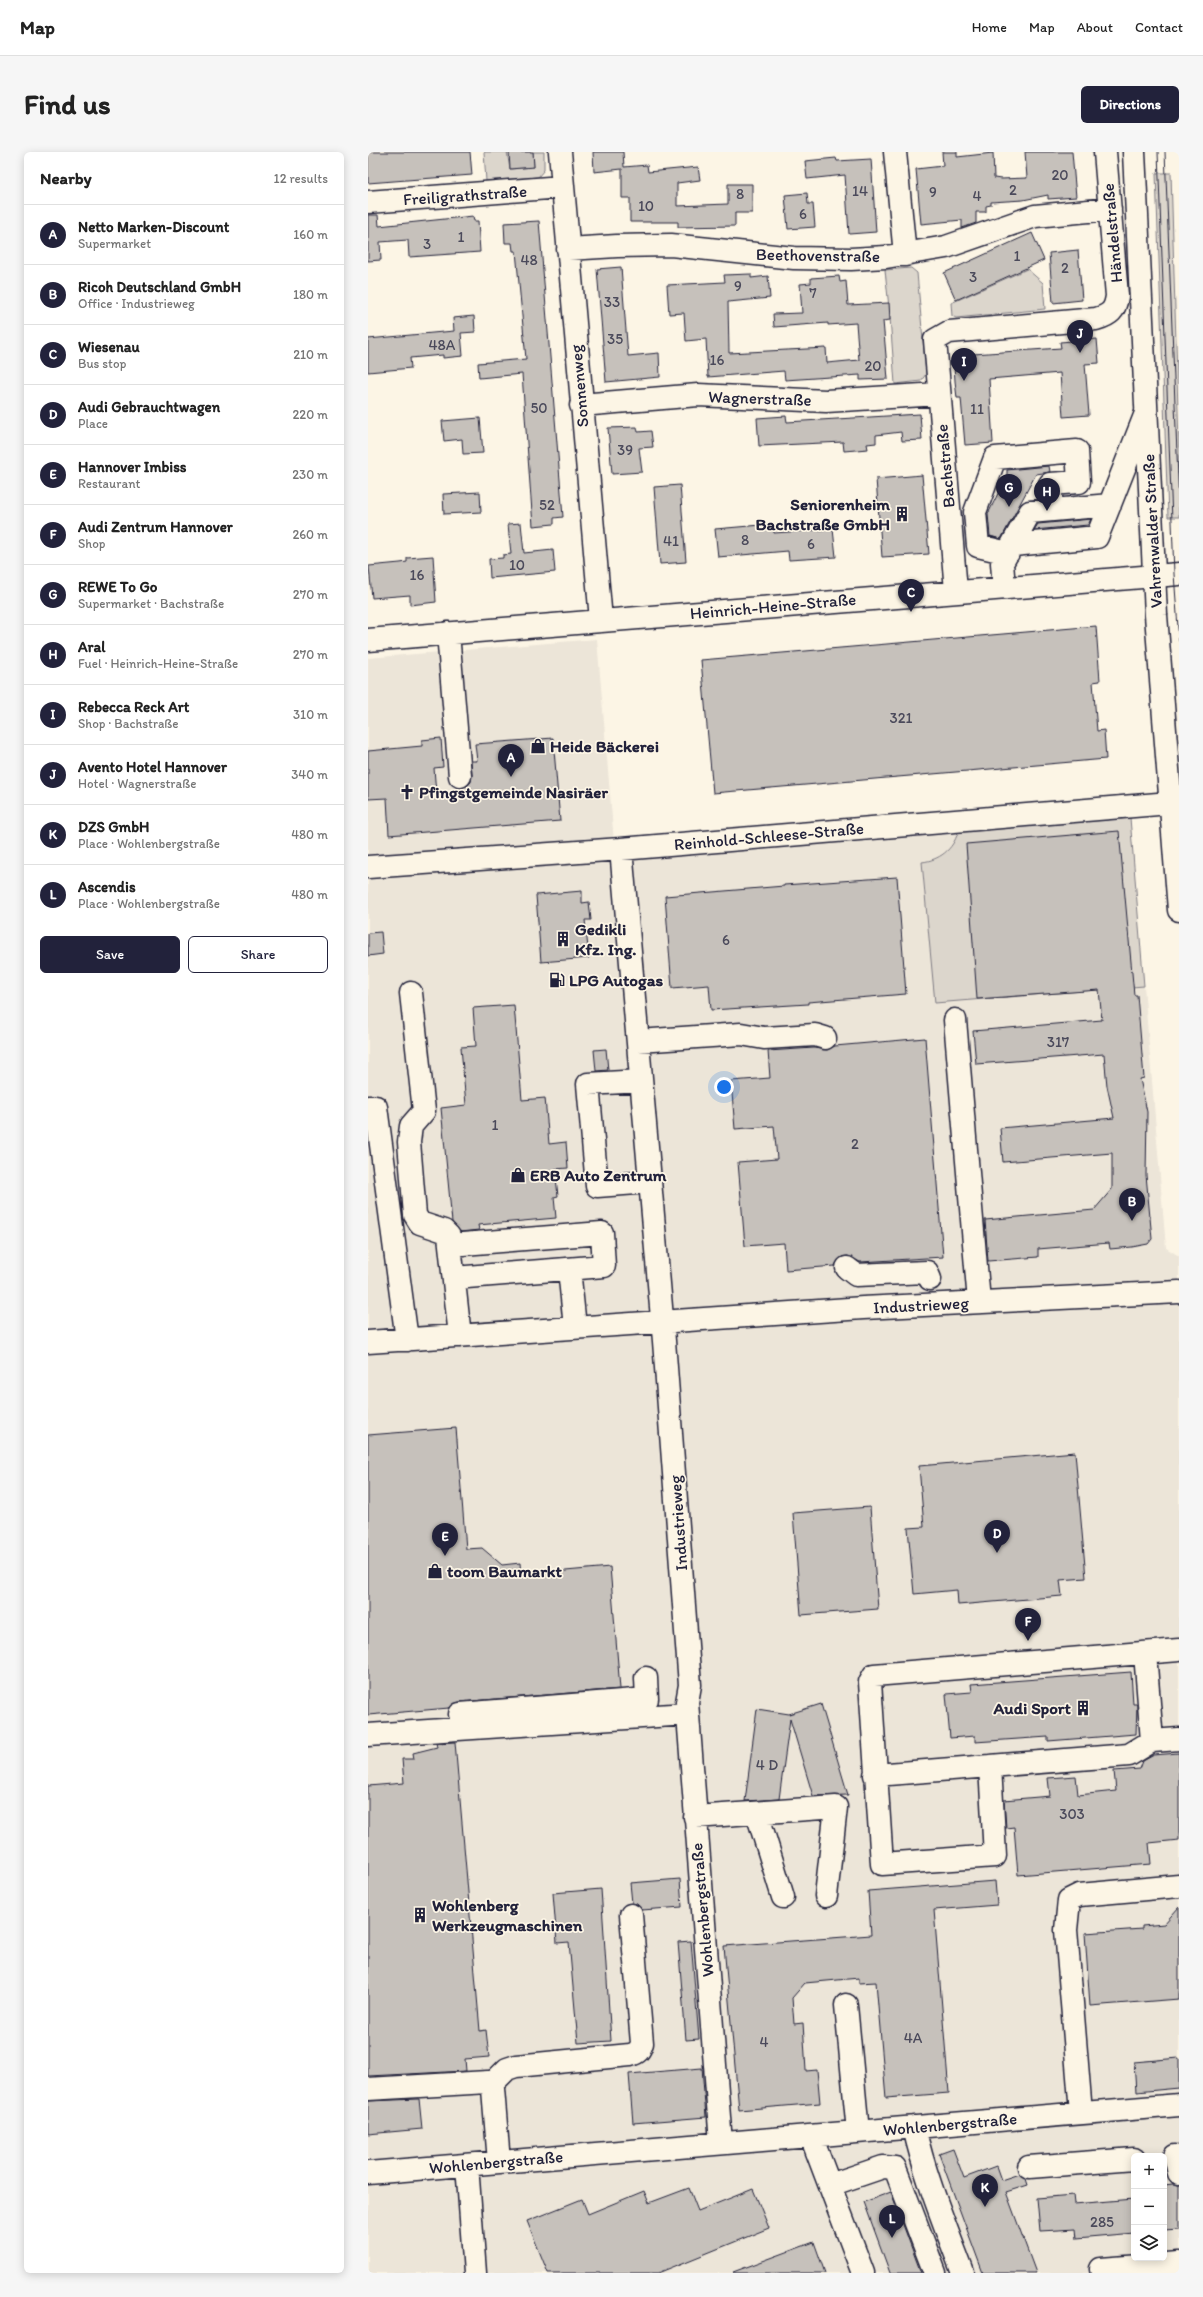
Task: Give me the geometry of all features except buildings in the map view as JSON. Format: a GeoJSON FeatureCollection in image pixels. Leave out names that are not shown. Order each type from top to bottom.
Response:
{"type":"FeatureCollection","features":[{"type":"Feature","properties":{"kind":"street","name":"Sonnenweg"},"geometry":{"type":"LineString","coordinates":[[560,152],[600,620]]}},
{"type":"Feature","properties":{"kind":"street"},"geometry":{"type":"LineString","coordinates":[[895,152],[905,255]]}},
{"type":"Feature","properties":{"kind":"street","name":"Händelstraße"},"geometry":{"type":"LineString","coordinates":[[935,340],[948,332],[1096,319],[1111,313],[1116,307],[1117,296],[1105,152]]}},
{"type":"Feature","properties":{"kind":"street","name":"Vahrenwalder Straße"},"geometry":{"type":"LineString","coordinates":[[1134,152],[1155,575],[1170,803],[1179,910]]}},
{"type":"Feature","properties":{"kind":"street","name":"Freiligrathstraße"},"geometry":{"type":"LineString","coordinates":[[368,202],[562,187]]}},
{"type":"Feature","properties":{"kind":"street","name":"Beethovenstraße"},"geometry":{"type":"LineString","coordinates":[[568,249],[671,245],[794,258],[851,259],[905,255],[946,247],[1035,216],[1110,209]]}},
{"type":"Feature","properties":{"kind":"street","name":"Bachstraße"},"geometry":{"type":"LineString","coordinates":[[935,340],[956,591]]}},
{"type":"Feature","properties":{"kind":"street","name":"Wagnerstraße"},"geometry":{"type":"LineString","coordinates":[[581,405],[698,395],[826,400],[939,394]]}},
{"type":"Feature","properties":{"kind":"street"},"geometry":{"type":"LineString","coordinates":[[1052,510],[1050,484],[1079,482],[1077,451],[995,458],[975,512],[978,546],[1010,549],[1097,537],[1146,413]]}},
{"type":"Feature","properties":{"kind":"street"},"geometry":{"type":"LineString","coordinates":[[1004,587],[1002,562],[1030,512],[1110,505]]}},
{"type":"Feature","properties":{"kind":"street","name":"Heinrich-Heine-Straße"},"geometry":{"type":"LineString","coordinates":[[368,640],[1004,587],[1179,574]]}},
{"type":"Feature","properties":{"kind":"street"},"geometry":{"type":"LineString","coordinates":[[448,633],[460,776]]}},
{"type":"Feature","properties":{"kind":"street","name":"Reinhold-Schleese-Straße"},"geometry":{"type":"LineString","coordinates":[[368,867],[621,849],[1170,803]]}},
{"type":"Feature","properties":{"kind":"street"},"geometry":{"type":"LineString","coordinates":[[621,849],[662,1321]]}},
{"type":"Feature","properties":{"kind":"street"},"geometry":{"type":"LineString","coordinates":[[411,993],[424,1111],[411,1126],[409,1142],[415,1215],[420,1223],[444,1230],[449,1236],[460,1336]]}},
{"type":"Feature","properties":{"kind":"street"},"geometry":{"type":"LineString","coordinates":[[955,1020],[979,1302]]}},
{"type":"Feature","properties":{"kind":"street"},"geometry":{"type":"LineString","coordinates":[[638,1041],[741,1034],[764,1038],[815,1035],[825,1038]]}},
{"type":"Feature","properties":{"kind":"street"},"geometry":{"type":"LineString","coordinates":[[641,1081],[588,1084],[595,1170],[597,1186],[650,1182]]}},
{"type":"Feature","properties":{"kind":"street"},"geometry":{"type":"LineString","coordinates":[[368,1107],[376,1107],[407,1340]]}},
{"type":"Feature","properties":{"kind":"street"},"geometry":{"type":"LineString","coordinates":[[450,1245],[602,1233],[604,1266],[454,1278]]}},
{"type":"Feature","properties":{"kind":"street"},"geometry":{"type":"LineString","coordinates":[[847,1268],[856,1275],[927,1272],[930,1279]]}},
{"type":"Feature","properties":{"kind":"street"},"geometry":{"type":"LineString","coordinates":[[569,1269],[574,1327]]}},
{"type":"Feature","properties":{"kind":"street","name":"Industrieweg"},"geometry":{"type":"LineString","coordinates":[[368,1342],[662,1321],[979,1302],[1179,1292]]}},
{"type":"Feature","properties":{"kind":"street","name":"Industrieweg"},"geometry":{"type":"LineString","coordinates":[[662,1321],[690,1685],[687,1708]]}},
{"type":"Feature","properties":{"kind":"street"},"geometry":{"type":"LineString","coordinates":[[990,1766],[995,1856],[882,1864],[870,1682],[874,1675],[1179,1650]]}},
{"type":"Feature","properties":{"kind":"street"},"geometry":{"type":"LineString","coordinates":[[1145,1652],[1152,1741]]}},
{"type":"Feature","properties":{"kind":"street"},"geometry":{"type":"LineString","coordinates":[[368,1721],[647,1699],[646,1678]]}},
{"type":"Feature","properties":{"kind":"street"},"geometry":{"type":"LineString","coordinates":[[368,1735],[687,1708]]}},
{"type":"Feature","properties":{"kind":"street","name":"Wohlenbergstraße"},"geometry":{"type":"LineString","coordinates":[[687,1708],[721,2143]]}},
{"type":"Feature","properties":{"kind":"street"},"geometry":{"type":"LineString","coordinates":[[875,1775],[1129,1755],[1152,1741],[1179,1739]]}},
{"type":"Feature","properties":{"kind":"street"},"geometry":{"type":"LineString","coordinates":[[695,1817],[836,1807],[826,1896]]}},
{"type":"Feature","properties":{"kind":"street"},"geometry":{"type":"LineString","coordinates":[[757,1813],[782,1897]]}},
{"type":"Feature","properties":{"kind":"street"},"geometry":{"type":"LineString","coordinates":[[1081,2113],[1066,1930],[1069,1900],[1078,1895],[1179,1886]]}},
{"type":"Feature","properties":{"kind":"street"},"geometry":{"type":"LineString","coordinates":[[498,2162],[492,2084],[507,2069],[516,2066],[630,2055],[636,2054],[640,2050],[642,2043],[631,1915]]}},
{"type":"Feature","properties":{"kind":"street"},"geometry":{"type":"LineString","coordinates":[[846,2005],[858,2132]]}},
{"type":"Feature","properties":{"kind":"street"},"geometry":{"type":"LineString","coordinates":[[368,2089],[488,2082],[492,2084]]}},
{"type":"Feature","properties":{"kind":"street","name":"Wohlenbergstraße"},"geometry":{"type":"LineString","coordinates":[[368,2173],[1179,2105]]}},
{"type":"Feature","properties":{"kind":"street"},"geometry":{"type":"LineString","coordinates":[[914,2127],[920,2151],[963,2273]]}},
{"type":"Feature","properties":{"kind":"street"},"geometry":{"type":"LineString","coordinates":[[811,2136],[863,2273]]}},
{"type":"Feature","properties":{"kind":"street"},"geometry":{"type":"LineString","coordinates":[[1029,2167],[1131,2159]]}},
{"type":"Feature","properties":{"kind":"street"},"geometry":{"type":"LineString","coordinates":[[467,2165],[475,2273]]}},
{"type":"Feature","properties":{"kind":"street"},"geometry":{"type":"LineString","coordinates":[[830,2185],[883,2167],[895,2168],[935,2273]]}},
{"type":"Feature","properties":{"kind":"street"},"geometry":{"type":"LineString","coordinates":[[1102,2273],[1101,2269],[1179,2263]]}},
{"type":"Feature","properties":{"kind":"shaded area"},"geometry":{"type":"Polygon","coordinates":[[[484,152],[507,152],[510,169],[534,167],[533,152],[544,152],[544,170],[538,177],[486,181],[484,152]]]}},
{"type":"Feature","properties":{"kind":"shaded area"},"geometry":{"type":"Polygon","coordinates":[[[1156,173],[1171,173],[1179,445],[1179,517],[1168,517],[1156,173]]]}},
{"type":"Feature","properties":{"kind":"shaded area"},"geometry":{"type":"Polygon","coordinates":[[[911,268],[917,273],[926,374],[921,381],[895,384],[885,270],[911,268]]]}},
{"type":"Feature","properties":{"kind":"shaded area"},"geometry":{"type":"Polygon","coordinates":[[[1027,269],[1043,283],[1045,309],[956,318],[952,316],[951,303],[1027,269]]]}},
{"type":"Feature","properties":{"kind":"shaded area"},"geometry":{"type":"Polygon","coordinates":[[[597,639],[614,842],[912,816],[1128,795],[1166,1248],[1179,1256],[1179,2273],[368,2273],[368,658],[597,639]]]}},
{"type":"Feature","properties":{"kind":"shaded area"},"geometry":{"type":"Polygon","coordinates":[[[1130,818],[1144,986],[935,1003],[922,862],[934,859],[949,849],[958,832],[1130,818]]]}},
{"type":"Feature","properties":{"kind":"tram line"},"geometry":{"type":"LineString","coordinates":[[1158,152],[1174,574],[1179,641]]}},
{"type":"Feature","properties":{"kind":"tram line"},"geometry":{"type":"LineString","coordinates":[[1165,152],[1179,504]]}},
{"type":"Feature","properties":{"kind":"place","name":"Avento Hotel Hannover"},"geometry":{"type":"Point","coordinates":[1080,353]}},
{"type":"Feature","properties":{"kind":"place","name":"Rebecca Reck Art"},"geometry":{"type":"Point","coordinates":[964,381]}},
{"type":"Feature","properties":{"kind":"place","name":"REWE To Go"},"geometry":{"type":"Point","coordinates":[1009,507]}},
{"type":"Feature","properties":{"kind":"place","name":"Aral"},"geometry":{"type":"Point","coordinates":[1047,511]}},
{"type":"Feature","properties":{"kind":"place","name":"Seniorenheim Bachstraße GmbH"},"geometry":{"type":"Point","coordinates":[902,514]}},
{"type":"Feature","properties":{"kind":"place","name":"Wiesenau"},"geometry":{"type":"Point","coordinates":[911,612]}},
{"type":"Feature","properties":{"kind":"place","name":"Heide Bäckerei"},"geometry":{"type":"Point","coordinates":[538,746]}},
{"type":"Feature","properties":{"kind":"place","name":"Netto Marken-Discount"},"geometry":{"type":"Point","coordinates":[511,777]}},
{"type":"Feature","properties":{"kind":"place","name":"Pfingstgemeinde Nasiräer"},"geometry":{"type":"Point","coordinates":[407,792]}},
{"type":"Feature","properties":{"kind":"place","name":"Gedikli Kfz. Ing."},"geometry":{"type":"Point","coordinates":[563,939]}},
{"type":"Feature","properties":{"kind":"place","name":"LPG Autogas"},"geometry":{"type":"Point","coordinates":[557,980]}},
{"type":"Feature","properties":{"kind":"place","name":"ERB Auto Zentrum"},"geometry":{"type":"Point","coordinates":[518,1175]}},
{"type":"Feature","properties":{"kind":"place","name":"Ricoh Deutschland GmbH"},"geometry":{"type":"Point","coordinates":[1132,1221]}},
{"type":"Feature","properties":{"kind":"place","name":"Audi Gebrauchtwagen"},"geometry":{"type":"Point","coordinates":[997,1553]}},
{"type":"Feature","properties":{"kind":"place","name":"Hannover Imbiss"},"geometry":{"type":"Point","coordinates":[445,1556]}},
{"type":"Feature","properties":{"kind":"place","name":"toom Baumarkt"},"geometry":{"type":"Point","coordinates":[435,1571]}},
{"type":"Feature","properties":{"kind":"place","name":"Audi Zentrum Hannover"},"geometry":{"type":"Point","coordinates":[1028,1641]}},
{"type":"Feature","properties":{"kind":"place","name":"Audi Sport"},"geometry":{"type":"Point","coordinates":[1083,1708]}},
{"type":"Feature","properties":{"kind":"place","name":"Wohlenberg Werkzeugmaschinen"},"geometry":{"type":"Point","coordinates":[420,1915]}},
{"type":"Feature","properties":{"kind":"place","name":"DZS GmbH"},"geometry":{"type":"Point","coordinates":[985,2207]}},
{"type":"Feature","properties":{"kind":"place","name":"Ascendis"},"geometry":{"type":"Point","coordinates":[892,2238]}}]}
